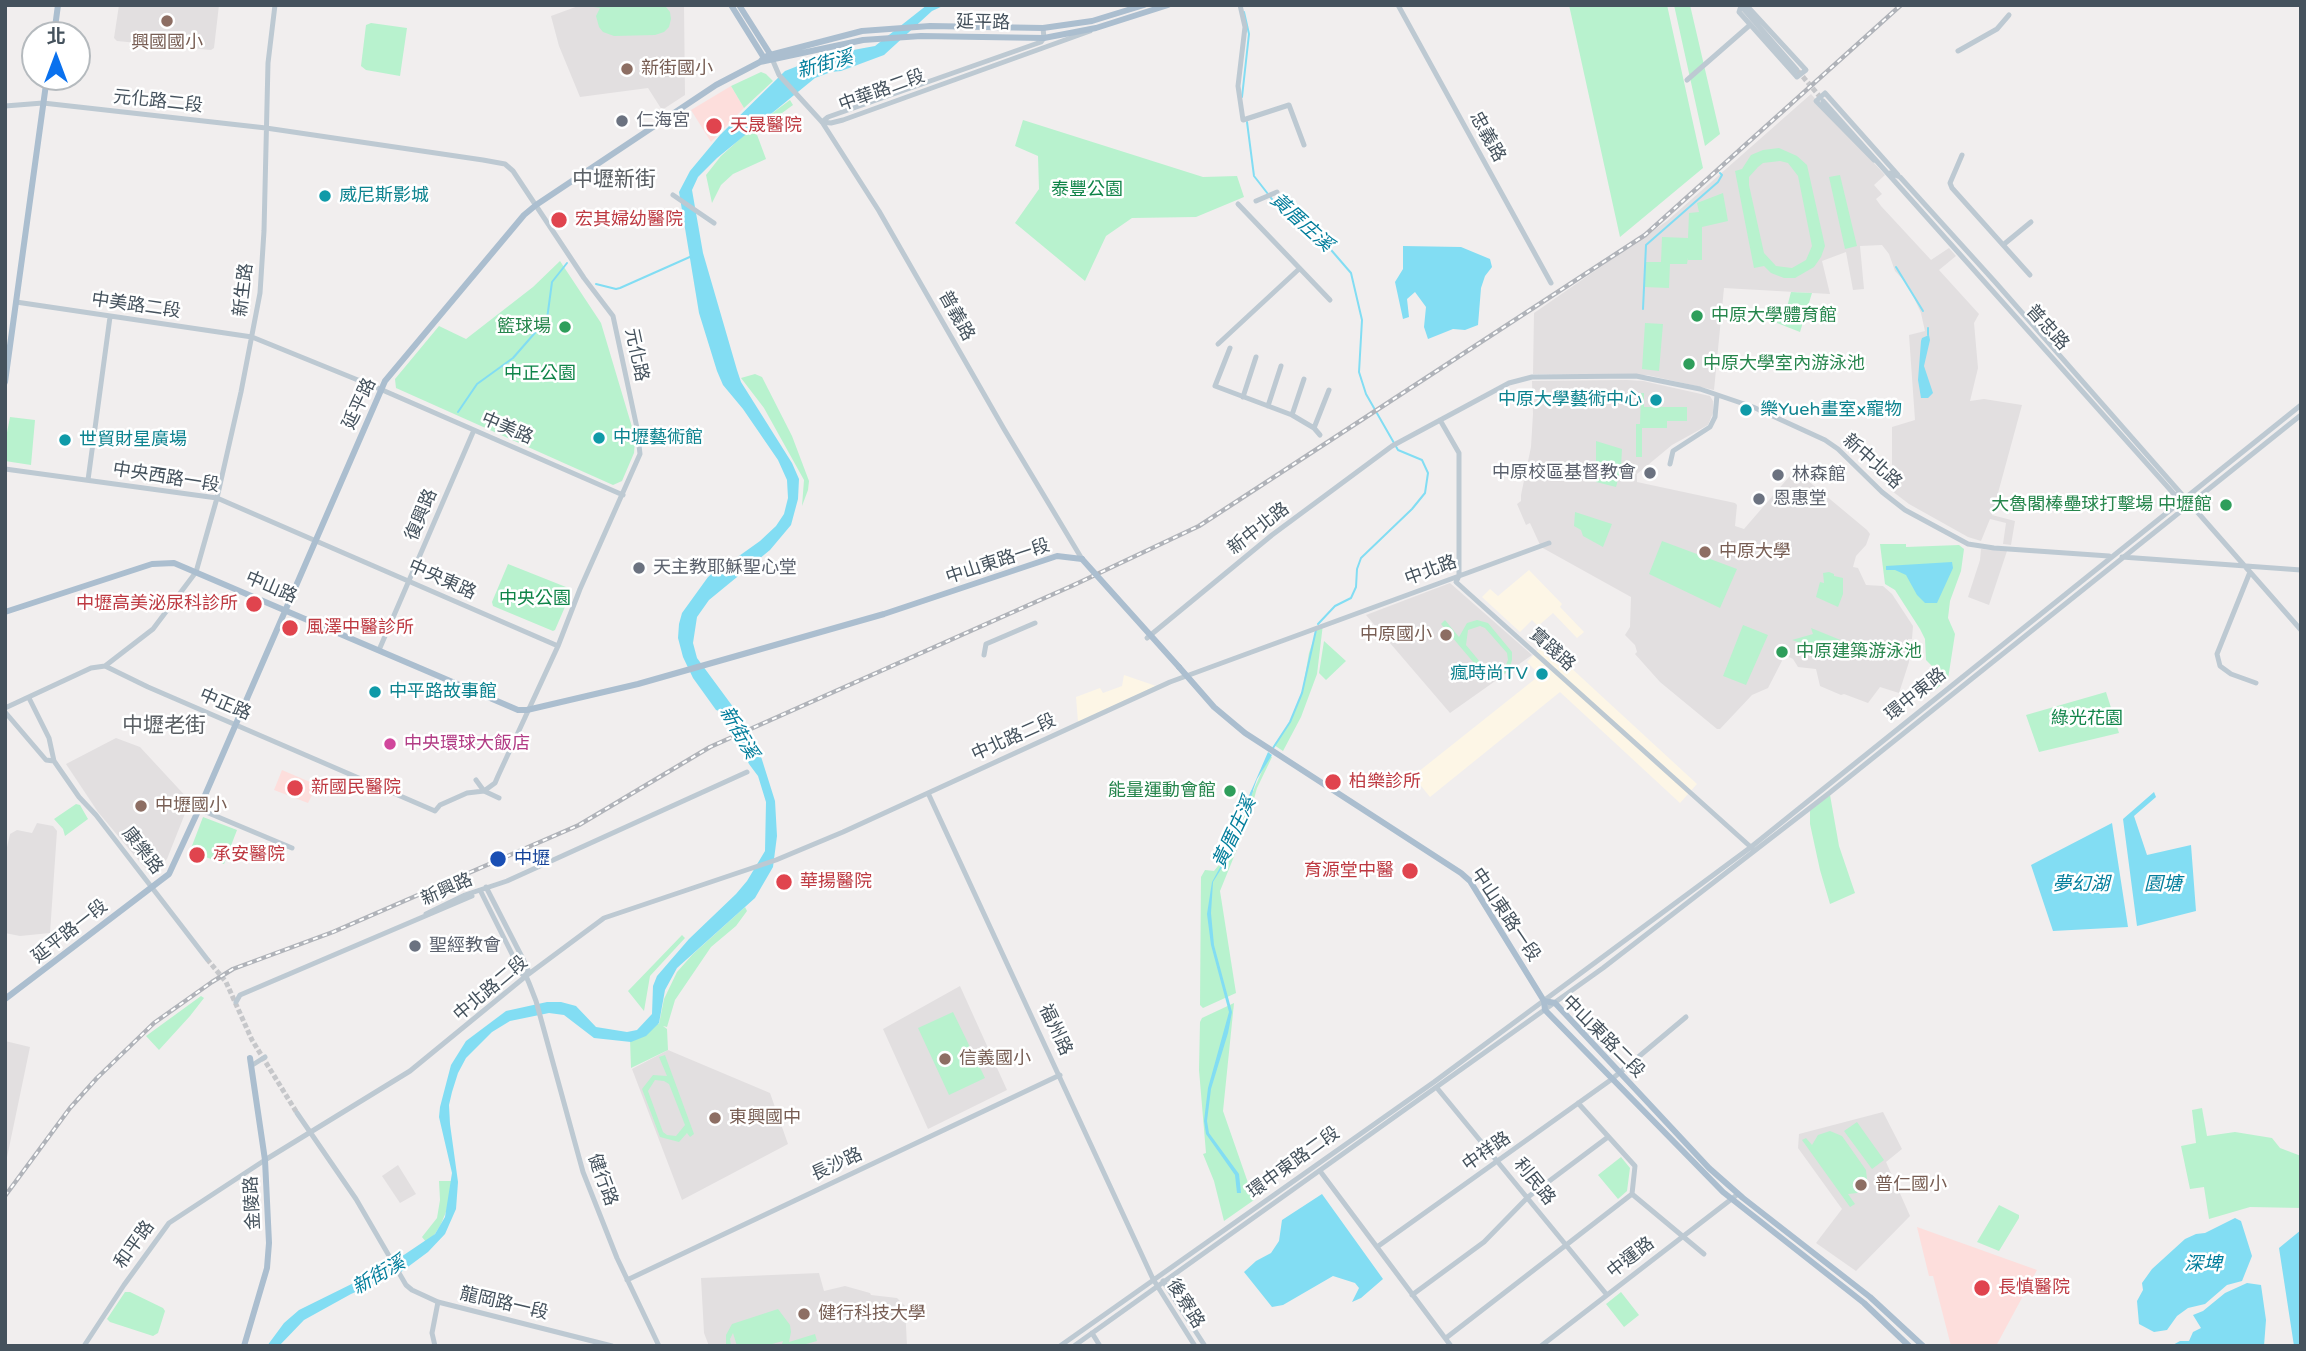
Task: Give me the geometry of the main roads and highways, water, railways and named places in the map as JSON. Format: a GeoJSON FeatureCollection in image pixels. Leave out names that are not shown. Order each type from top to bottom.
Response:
{"type":"FeatureCollection","features":[{"type":"Feature","properties":{"kind":"main road"},"geometry":{"type":"LineString","coordinates":[[731,5],[768,61]]}},
{"type":"Feature","properties":{"kind":"main road"},"geometry":{"type":"LineString","coordinates":[[739,5],[768,61]]}},
{"type":"Feature","properties":{"kind":"main road","name":"延平路"},"geometry":{"type":"LineString","coordinates":[[152,888],[169,874],[174,865],[380,389],[515,225],[536,205],[716,85],[768,61],[862,31],[930,26],[1043,28],[1091,21],[1144,5]]}},
{"type":"Feature","properties":{"kind":"main road","name":"中華路二段"},"geometry":{"type":"LineString","coordinates":[[1044,38],[1096,28],[1166,5]]}},
{"type":"Feature","properties":{"kind":"main road","name":"延平路"},"geometry":{"type":"LineString","coordinates":[[768,61],[863,40],[921,36],[1044,38]]}},
{"type":"Feature","properties":{"kind":"main road"},"geometry":{"type":"LineString","coordinates":[[5,383],[45,91]]}},
{"type":"Feature","properties":{"kind":"main road","name":"中山東路一段"},"geometry":{"type":"LineString","coordinates":[[682,672],[884,614],[1057,556],[1082,559],[1230,721],[1470,881],[1544,1002]]}},
{"type":"Feature","properties":{"kind":"main road","name":"中山路"},"geometry":{"type":"LineString","coordinates":[[5,612],[152,564],[174,563],[518,710],[682,672]]}},
{"type":"Feature","properties":{"kind":"main road","name":"延平路一段"},"geometry":{"type":"LineString","coordinates":[[5,999],[122,908],[152,888]]}},
{"type":"Feature","properties":{"kind":"main road","name":"中山東路二段"},"geometry":{"type":"LineString","coordinates":[[1909,1346],[1864,1303],[1703,1174],[1545,1010],[1544,1002],[1555,1003],[1709,1168],[1738,1194],[1870,1297],[1923,1346]]}},
{"type":"Feature","properties":{"kind":"main road","name":"金陵路"},"geometry":{"type":"LineString","coordinates":[[244,1346],[267,1269],[265,1160],[252,1061]]}},
{"type":"Feature","properties":{"kind":"water","name":"新街溪"},"geometry":{"type":"Polygon","coordinates":[[[927,5],[945,5],[932,11],[884,55],[815,78],[717,158],[698,177],[692,190],[703,253],[741,382],[792,463],[799,479],[798,499],[791,525],[770,550],[709,600],[697,617],[693,643],[697,658],[739,715],[758,747],[775,801],[777,836],[773,867],[755,898],[677,968],[665,990],[659,1023],[646,1036],[631,1042],[594,1038],[564,1015],[549,1013],[510,1021],[492,1032],[466,1058],[452,1092],[449,1105],[450,1124],[458,1182],[456,1209],[445,1234],[428,1252],[401,1272],[351,1294],[304,1320],[279,1346],[267,1346],[284,1323],[299,1310],[386,1267],[435,1234],[445,1217],[452,1173],[439,1117],[440,1107],[451,1065],[466,1041],[506,1011],[547,1002],[576,1006],[596,1027],[627,1032],[637,1030],[652,1014],[653,986],[657,976],[689,939],[736,894],[765,851],[766,802],[758,776],[749,764],[730,724],[722,712],[716,710],[693,678],[678,638],[682,613],[708,577],[760,541],[776,526],[784,514],[788,498],[787,480],[778,460],[723,385],[717,371],[699,313],[679,192],[690,171],[720,135],[785,71],[826,55],[875,46],[927,5]]]}},
{"type":"Feature","properties":{"kind":"water"},"geometry":{"type":"Polygon","coordinates":[[[1403,246],[1461,247],[1490,259],[1492,267],[1481,288],[1478,325],[1465,330],[1453,329],[1428,339],[1424,327],[1426,307],[1415,292],[1407,299],[1409,317],[1403,319],[1395,282],[1403,269],[1403,246]]]}},
{"type":"Feature","properties":{"kind":"water"},"geometry":{"type":"Polygon","coordinates":[[[1929,335],[1924,366],[1933,393],[1928,398],[1921,398],[1918,380],[1921,341],[1929,335]]]}},
{"type":"Feature","properties":{"kind":"water"},"geometry":{"type":"Polygon","coordinates":[[[1952,562],[1953,568],[1937,603],[1925,603],[1917,595],[1906,575],[1895,570],[1886,570],[1886,566],[1952,562]]]}},
{"type":"Feature","properties":{"kind":"water"},"geometry":{"type":"Polygon","coordinates":[[[1268,752],[1272,755],[1257,779],[1231,853],[1213,882],[1211,913],[1214,945],[1232,1012],[1211,1089],[1207,1121],[1209,1133],[1239,1174],[1241,1193],[1237,1193],[1235,1175],[1206,1134],[1204,1121],[1208,1088],[1229,1012],[1211,945],[1207,914],[1212,882],[1228,853],[1242,812],[1268,752]]]}},
{"type":"Feature","properties":{"kind":"water","name":"園塘"},"geometry":{"type":"Polygon","coordinates":[[[2154,792],[2156,797],[2134,816],[2147,855],[2191,845],[2196,911],[2137,926],[2123,819],[2154,792]]]}},
{"type":"Feature","properties":{"kind":"water","name":"夢幻湖"},"geometry":{"type":"Polygon","coordinates":[[[2112,823],[2128,927],[2053,931],[2031,865],[2112,823]]]}},
{"type":"Feature","properties":{"kind":"water"},"geometry":{"type":"Polygon","coordinates":[[[1322,1194],[1383,1279],[1361,1298],[1352,1302],[1359,1288],[1355,1283],[1333,1276],[1283,1305],[1272,1307],[1244,1272],[1271,1253],[1279,1241],[1282,1220],[1322,1194]]]}},
{"type":"Feature","properties":{"kind":"water","name":"深埤"},"geometry":{"type":"Polygon","coordinates":[[[2235,1218],[2241,1221],[2252,1256],[2242,1281],[2227,1285],[2205,1304],[2188,1308],[2177,1316],[2167,1330],[2154,1332],[2139,1324],[2137,1301],[2143,1290],[2142,1283],[2152,1269],[2185,1239],[2205,1233],[2235,1218]]]}},
{"type":"Feature","properties":{"kind":"water"},"geometry":{"type":"Polygon","coordinates":[[[2301,1230],[2301,1346],[2294,1346],[2279,1248],[2301,1230]]]}},
{"type":"Feature","properties":{"kind":"water","name":"深埤"},"geometry":{"type":"Polygon","coordinates":[[[2247,1283],[2261,1285],[2266,1320],[2264,1346],[2171,1346],[2180,1341],[2189,1341],[2193,1332],[2201,1328],[2193,1315],[2203,1311],[2225,1293],[2247,1283]]]}},
{"type":"Feature","properties":{"kind":"waterway","name":"黃厝庄溪"},"geometry":{"type":"LineString","coordinates":[[1242,97],[1249,34],[1244,12]]}},
{"type":"Feature","properties":{"kind":"waterway","name":"黃厝庄溪"},"geometry":{"type":"LineString","coordinates":[[1247,122],[1254,176],[1275,203],[1319,236],[1351,273],[1362,320],[1359,372],[1366,394],[1398,450],[1422,460],[1428,473],[1425,493],[1361,558],[1356,587],[1351,598],[1335,606],[1318,624]]}},
{"type":"Feature","properties":{"kind":"waterway"},"geometry":{"type":"LineString","coordinates":[[1643,309],[1646,245],[1718,182],[1722,175],[1720,173]]}},
{"type":"Feature","properties":{"kind":"waterway"},"geometry":{"type":"LineString","coordinates":[[596,284],[620,288],[692,256]]}},
{"type":"Feature","properties":{"kind":"waterway"},"geometry":{"type":"LineString","coordinates":[[458,412],[477,384],[513,358],[547,319],[552,282],[567,263]]}},
{"type":"Feature","properties":{"kind":"waterway"},"geometry":{"type":"LineString","coordinates":[[1896,267],[1923,311]]}},
{"type":"Feature","properties":{"kind":"waterway"},"geometry":{"type":"LineString","coordinates":[[1928,328],[1928,335]]}},
{"type":"Feature","properties":{"kind":"waterway","name":"黃厝庄溪"},"geometry":{"type":"LineString","coordinates":[[1273,748],[1290,722],[1302,693],[1316,630]]}},
{"type":"Feature","properties":{"kind":"waterway","name":"黃厝庄溪"},"geometry":{"type":"LineString","coordinates":[[1247,805],[1252,791]]}},
{"type":"Feature","properties":{"kind":"tunnel"},"geometry":{"type":"LineString","coordinates":[[1798,71],[1821,98]]}},
{"type":"Feature","properties":{"kind":"tunnel"},"geometry":{"type":"LineString","coordinates":[[207,959],[226,982],[252,1040],[297,1113]]}},
{"type":"Feature","properties":{"kind":"railway"},"geometry":{"type":"LineString","coordinates":[[5,1196],[70,1108],[97,1078],[154,1023],[212,982],[233,969],[333,932],[579,825],[710,747],[1076,584],[1199,526],[1645,235],[1901,5]]}},
{"type":"Feature","properties":{"kind":"place","name":"興國國小"},"geometry":{"type":"Point","coordinates":[167,21]}},
{"type":"Feature","properties":{"kind":"place","name":"新街國小"},"geometry":{"type":"Point","coordinates":[627,69]}},
{"type":"Feature","properties":{"kind":"place","name":"仁海宮"},"geometry":{"type":"Point","coordinates":[622,121]}},
{"type":"Feature","properties":{"kind":"place","name":"天晟醫院"},"geometry":{"type":"Point","coordinates":[714,126]}},
{"type":"Feature","properties":{"kind":"place","name":"威尼斯影城"},"geometry":{"type":"Point","coordinates":[325,196]}},
{"type":"Feature","properties":{"kind":"place","name":"宏其婦幼醫院"},"geometry":{"type":"Point","coordinates":[559,220]}},
{"type":"Feature","properties":{"kind":"place","name":"中原大學體育館"},"geometry":{"type":"Point","coordinates":[1697,316]}},
{"type":"Feature","properties":{"kind":"place","name":"籃球場"},"geometry":{"type":"Point","coordinates":[565,327]}},
{"type":"Feature","properties":{"kind":"place","name":"中原大學室內游泳池"},"geometry":{"type":"Point","coordinates":[1689,364]}},
{"type":"Feature","properties":{"kind":"place","name":"中原大學藝術中心"},"geometry":{"type":"Point","coordinates":[1656,400]}},
{"type":"Feature","properties":{"kind":"place","name":"樂Yueh畫室x寵物"},"geometry":{"type":"Point","coordinates":[1746,410]}},
{"type":"Feature","properties":{"kind":"place","name":"中壢藝術館"},"geometry":{"type":"Point","coordinates":[599,438]}},
{"type":"Feature","properties":{"kind":"place","name":"世貿財星廣場"},"geometry":{"type":"Point","coordinates":[65,440]}},
{"type":"Feature","properties":{"kind":"place","name":"中原校區基督教會"},"geometry":{"type":"Point","coordinates":[1650,473]}},
{"type":"Feature","properties":{"kind":"place","name":"林森館"},"geometry":{"type":"Point","coordinates":[1778,475]}},
{"type":"Feature","properties":{"kind":"place","name":"恩惠堂"},"geometry":{"type":"Point","coordinates":[1759,499]}},
{"type":"Feature","properties":{"kind":"place","name":"大魯閣棒壘球打擊場 中壢館"},"geometry":{"type":"Point","coordinates":[2226,505]}},
{"type":"Feature","properties":{"kind":"place","name":"中原大學"},"geometry":{"type":"Point","coordinates":[1705,552]}},
{"type":"Feature","properties":{"kind":"place","name":"天主教耶穌聖心堂"},"geometry":{"type":"Point","coordinates":[639,568]}},
{"type":"Feature","properties":{"kind":"place","name":"中壢高美泌尿科診所"},"geometry":{"type":"Point","coordinates":[254,604]}},
{"type":"Feature","properties":{"kind":"place","name":"風澤中醫診所"},"geometry":{"type":"Point","coordinates":[290,628]}},
{"type":"Feature","properties":{"kind":"place","name":"中原國小"},"geometry":{"type":"Point","coordinates":[1446,635]}},
{"type":"Feature","properties":{"kind":"place","name":"中原建築游泳池"},"geometry":{"type":"Point","coordinates":[1782,652]}},
{"type":"Feature","properties":{"kind":"place","name":"瘋時尚TV"},"geometry":{"type":"Point","coordinates":[1542,674]}},
{"type":"Feature","properties":{"kind":"place","name":"中平路故事館"},"geometry":{"type":"Point","coordinates":[375,692]}},
{"type":"Feature","properties":{"kind":"place","name":"中央環球大飯店"},"geometry":{"type":"Point","coordinates":[390,744]}},
{"type":"Feature","properties":{"kind":"place","name":"柏樂診所"},"geometry":{"type":"Point","coordinates":[1333,782]}},
{"type":"Feature","properties":{"kind":"place","name":"新國民醫院"},"geometry":{"type":"Point","coordinates":[295,788]}},
{"type":"Feature","properties":{"kind":"place","name":"能量運動會館"},"geometry":{"type":"Point","coordinates":[1230,791]}},
{"type":"Feature","properties":{"kind":"place","name":"中壢國小"},"geometry":{"type":"Point","coordinates":[141,806]}},
{"type":"Feature","properties":{"kind":"place","name":"承安醫院"},"geometry":{"type":"Point","coordinates":[197,855]}},
{"type":"Feature","properties":{"kind":"place","name":"中壢"},"geometry":{"type":"Point","coordinates":[498,859]}},
{"type":"Feature","properties":{"kind":"place","name":"育源堂中醫"},"geometry":{"type":"Point","coordinates":[1410,871]}},
{"type":"Feature","properties":{"kind":"place","name":"華揚醫院"},"geometry":{"type":"Point","coordinates":[784,882]}},
{"type":"Feature","properties":{"kind":"place","name":"聖經教會"},"geometry":{"type":"Point","coordinates":[415,946]}},
{"type":"Feature","properties":{"kind":"place","name":"信義國小"},"geometry":{"type":"Point","coordinates":[945,1059]}},
{"type":"Feature","properties":{"kind":"place","name":"東興國中"},"geometry":{"type":"Point","coordinates":[715,1118]}},
{"type":"Feature","properties":{"kind":"place","name":"普仁國小"},"geometry":{"type":"Point","coordinates":[1861,1185]}},
{"type":"Feature","properties":{"kind":"place","name":"長慎醫院"},"geometry":{"type":"Point","coordinates":[1982,1288]}},
{"type":"Feature","properties":{"kind":"place","name":"健行科技大學"},"geometry":{"type":"Point","coordinates":[804,1314]}},
{"type":"Feature","properties":{"kind":"district","name":"中壢新街"},"geometry":{"type":"Point","coordinates":[614,180]}},
{"type":"Feature","properties":{"kind":"district","name":"中壢老街"},"geometry":{"type":"Point","coordinates":[164,726]}},
{"type":"Feature","properties":{"kind":"park label","name":"泰豐公園"},"geometry":{"type":"Point","coordinates":[1087,190]}},
{"type":"Feature","properties":{"kind":"park label","name":"中正公園"},"geometry":{"type":"Point","coordinates":[540,374]}},
{"type":"Feature","properties":{"kind":"park label","name":"中央公園"},"geometry":{"type":"Point","coordinates":[535,599]}},
{"type":"Feature","properties":{"kind":"park label","name":"綠光花園"},"geometry":{"type":"Point","coordinates":[2087,719]}}]}
